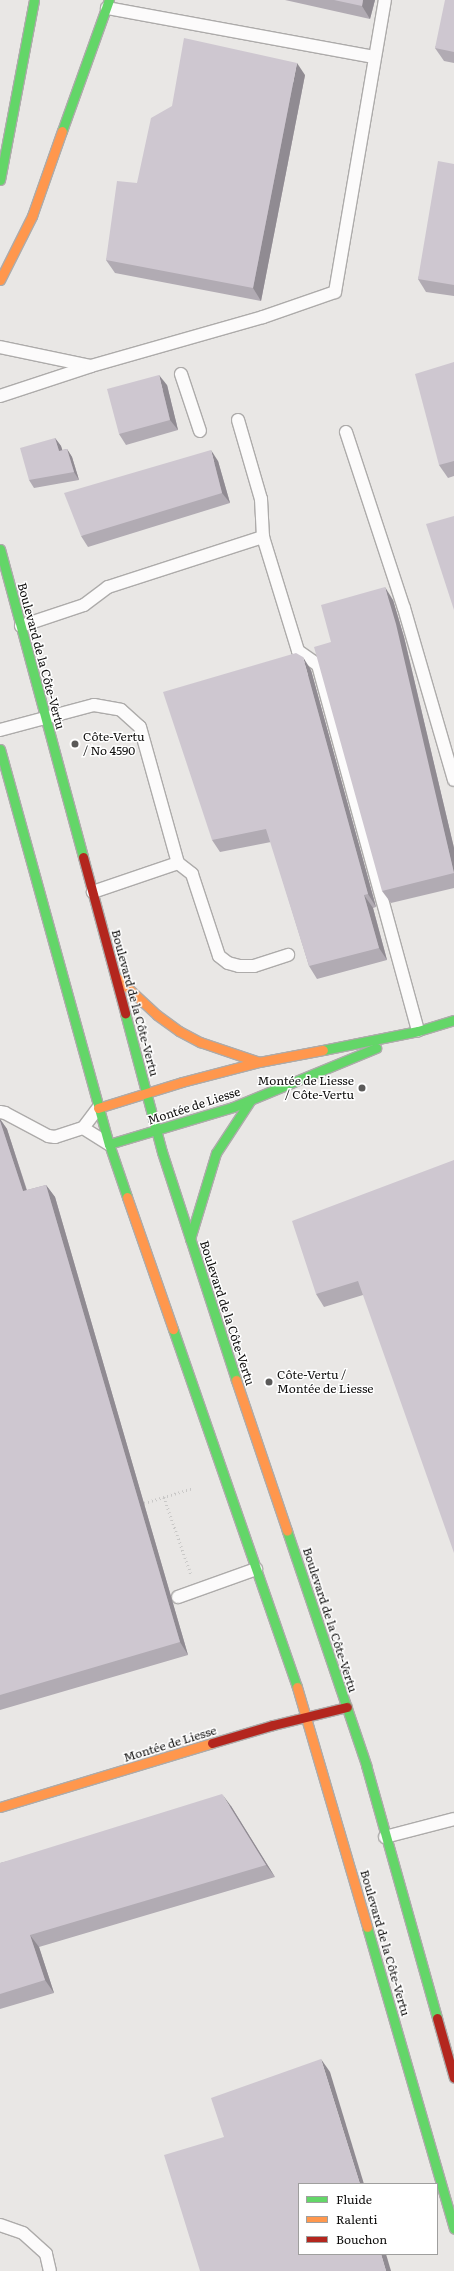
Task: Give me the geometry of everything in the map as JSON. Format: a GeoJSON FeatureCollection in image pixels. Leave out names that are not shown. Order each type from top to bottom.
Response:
{"type":"FeatureCollection","features":[{"type":"Feature","properties":{"kind":"street"},"geometry":{"type":"LineString","coordinates":[[0,180],[34,0]]}},
{"type":"Feature","properties":{"kind":"street"},"geometry":{"type":"LineString","coordinates":[[0,280],[32,216],[108,4]]}},
{"type":"Feature","properties":{"kind":"street","name":"Boulevard de la Côte-Vertu"},"geometry":{"type":"LineString","coordinates":[[0,549],[147,1092],[156,1131],[190,1239],[366,1765],[454,2078]]}},
{"type":"Feature","properties":{"kind":"street","name":"Boulevard de la Côte-Vertu"},"geometry":{"type":"LineString","coordinates":[[0,749],[109,1144],[307,1717],[454,2229]]}},
{"type":"Feature","properties":{"kind":"street"},"geometry":{"type":"LineString","coordinates":[[115,976],[157,1016],[179,1031],[200,1042],[260,1062]]}},
{"type":"Feature","properties":{"kind":"street","name":"Montée de Liesse"},"geometry":{"type":"LineString","coordinates":[[109,1144],[156,1131],[250,1101],[418,1031],[454,1020]]}},
{"type":"Feature","properties":{"kind":"street","name":"Montée de Liesse"},"geometry":{"type":"LineString","coordinates":[[98,1108],[147,1092],[260,1062],[418,1031]]}},
{"type":"Feature","properties":{"kind":"street"},"geometry":{"type":"LineString","coordinates":[[190,1239],[216,1153],[250,1101]]}},
{"type":"Feature","properties":{"kind":"street","name":"Montée de Liesse"},"geometry":{"type":"LineString","coordinates":[[0,1807],[307,1717],[346,1707]]}},
{"type":"Feature","properties":{"kind":"lane"},"geometry":{"type":"LineString","coordinates":[[0,396],[91,366],[263,317],[335,292],[374,57],[385,0]]}},
{"type":"Feature","properties":{"kind":"lane"},"geometry":{"type":"LineString","coordinates":[[108,4],[374,57]]}},
{"type":"Feature","properties":{"kind":"lane"},"geometry":{"type":"LineString","coordinates":[[0,347],[91,366]]}},
{"type":"Feature","properties":{"kind":"lane"},"geometry":{"type":"LineString","coordinates":[[181,374],[200,431]]}},
{"type":"Feature","properties":{"kind":"lane"},"geometry":{"type":"LineString","coordinates":[[238,420],[261,499],[263,537],[298,651],[318,665],[418,1031]]}},
{"type":"Feature","properties":{"kind":"lane"},"geometry":{"type":"LineString","coordinates":[[346,432],[404,608],[454,780]]}},
{"type":"Feature","properties":{"kind":"lane"},"geometry":{"type":"LineString","coordinates":[[21,626],[84,605],[108,587],[263,537]]}},
{"type":"Feature","properties":{"kind":"lane"},"geometry":{"type":"LineString","coordinates":[[0,730],[94,705],[121,710],[140,728],[178,864],[192,874],[219,956],[228,963],[239,966],[254,966],[288,955]]}},
{"type":"Feature","properties":{"kind":"lane"},"geometry":{"type":"LineString","coordinates":[[93,892],[178,864]]}},
{"type":"Feature","properties":{"kind":"lane"},"geometry":{"type":"LineString","coordinates":[[0,1112],[5,1113],[48,1136],[55,1137],[83,1128],[98,1108]]}},
{"type":"Feature","properties":{"kind":"lane"},"geometry":{"type":"LineString","coordinates":[[83,1128],[109,1144]]}},
{"type":"Feature","properties":{"kind":"lane"},"geometry":{"type":"LineString","coordinates":[[178,1597],[256,1569]]}},
{"type":"Feature","properties":{"kind":"lane"},"geometry":{"type":"LineString","coordinates":[[385,1837],[454,1819]]}},
{"type":"Feature","properties":{"kind":"lane"},"geometry":{"type":"LineString","coordinates":[[0,2225],[23,2233],[46,2254],[50,2271]]}},
{"type":"Feature","properties":{"kind":"path"},"geometry":{"type":"LineString","coordinates":[[144,1503],[192,1488]]}},
{"type":"Feature","properties":{"kind":"path"},"geometry":{"type":"LineString","coordinates":[[164,1497],[186,1561]]}},
{"type":"Feature","properties":{"kind":"building"},"geometry":{"type":"Polygon","coordinates":[[[334,0],[363,0],[362,6],[334,0]]]}},
{"type":"Feature","properties":{"kind":"building"},"geometry":{"type":"Polygon","coordinates":[[[445,0],[454,0],[454,52],[435,48],[445,0]]]}},
{"type":"Feature","properties":{"kind":"building"},"geometry":{"type":"Polygon","coordinates":[[[184,38],[297,63],[253,288],[106,260],[117,181],[137,183],[151,118],[172,106],[184,38]]]}},
{"type":"Feature","properties":{"kind":"building"},"geometry":{"type":"Polygon","coordinates":[[[438,161],[454,164],[454,285],[418,279],[438,161]]]}},
{"type":"Feature","properties":{"kind":"building"},"geometry":{"type":"Polygon","coordinates":[[[454,362],[454,461],[439,465],[415,374],[454,362]]]}},
{"type":"Feature","properties":{"kind":"building"},"geometry":{"type":"Polygon","coordinates":[[[159,375],[170,420],[119,434],[107,389],[159,375]]]}},
{"type":"Feature","properties":{"kind":"building"},"geometry":{"type":"Polygon","coordinates":[[[55,438],[59,451],[67,449],[74,472],[29,480],[20,448],[55,438]]]}},
{"type":"Feature","properties":{"kind":"building"},"geometry":{"type":"Polygon","coordinates":[[[211,450],[222,493],[81,536],[64,493],[211,450]]]}},
{"type":"Feature","properties":{"kind":"building"},"geometry":{"type":"Polygon","coordinates":[[[454,516],[454,610],[426,524],[454,516]]]}},
{"type":"Feature","properties":{"kind":"building"},"geometry":{"type":"Polygon","coordinates":[[[385,587],[396,624],[454,873],[382,891],[314,647],[331,642],[321,605],[385,587]]]}},
{"type":"Feature","properties":{"kind":"building"},"geometry":{"type":"Polygon","coordinates":[[[296,653],[303,657],[368,894],[364,895],[379,948],[309,966],[266,829],[212,840],[163,692],[296,653]]]}},
{"type":"Feature","properties":{"kind":"building"},"geometry":{"type":"Polygon","coordinates":[[[0,1121],[23,1191],[46,1185],[180,1642],[0,1695],[0,1121]]]}},
{"type":"Feature","properties":{"kind":"building"},"geometry":{"type":"Polygon","coordinates":[[[454,1160],[454,1553],[358,1281],[316,1294],[292,1221],[454,1160]]]}},
{"type":"Feature","properties":{"kind":"building"},"geometry":{"type":"Polygon","coordinates":[[[222,1794],[266,1865],[30,1935],[45,1980],[0,1994],[0,1863],[222,1794]]]}},
{"type":"Feature","properties":{"kind":"building"},"geometry":{"type":"Polygon","coordinates":[[[321,2059],[360,2183],[298,2183],[298,2255],[381,2255],[386,2271],[200,2271],[164,2155],[224,2137],[211,2098],[321,2059]]]}},
{"type":"Feature","properties":{"kind":"traffic: fast"},"geometry":{"type":"LineString","coordinates":[[0,180],[34,0]]}},
{"type":"Feature","properties":{"kind":"traffic: fast"},"geometry":{"type":"LineString","coordinates":[[62,131],[109,0]]}},
{"type":"Feature","properties":{"kind":"traffic: fast"},"geometry":{"type":"LineString","coordinates":[[0,549],[83,857]]}},
{"type":"Feature","properties":{"kind":"traffic: fast"},"geometry":{"type":"LineString","coordinates":[[0,749],[109,1144],[127,1197]]}},
{"type":"Feature","properties":{"kind":"traffic: fast"},"geometry":{"type":"LineString","coordinates":[[125,1013],[162,1152],[236,1380]]}},
{"type":"Feature","properties":{"kind":"traffic: fast"},"geometry":{"type":"LineString","coordinates":[[323,1050],[418,1031],[454,1020]]}},
{"type":"Feature","properties":{"kind":"traffic: fast"},"geometry":{"type":"LineString","coordinates":[[109,1144],[233,1107],[376,1048]]}},
{"type":"Feature","properties":{"kind":"traffic: fast"},"geometry":{"type":"LineString","coordinates":[[190,1239],[216,1153],[250,1101]]}},
{"type":"Feature","properties":{"kind":"traffic: fast"},"geometry":{"type":"LineString","coordinates":[[173,1329],[297,1687]]}},
{"type":"Feature","properties":{"kind":"traffic: fast"},"geometry":{"type":"LineString","coordinates":[[287,1531],[366,1765],[437,2018]]}},
{"type":"Feature","properties":{"kind":"traffic: fast"},"geometry":{"type":"LineString","coordinates":[[367,1927],[454,2229]]}},
{"type":"Feature","properties":{"kind":"traffic: slow"},"geometry":{"type":"LineString","coordinates":[[0,280],[32,216],[62,131]]}},
{"type":"Feature","properties":{"kind":"traffic: slow"},"geometry":{"type":"LineString","coordinates":[[115,976],[157,1015],[179,1031],[200,1042],[259,1062]]}},
{"type":"Feature","properties":{"kind":"traffic: slow"},"geometry":{"type":"LineString","coordinates":[[98,1108],[182,1082],[259,1062],[323,1050]]}},
{"type":"Feature","properties":{"kind":"traffic: slow"},"geometry":{"type":"LineString","coordinates":[[127,1197],[173,1329]]}},
{"type":"Feature","properties":{"kind":"traffic: slow"},"geometry":{"type":"LineString","coordinates":[[236,1380],[287,1531]]}},
{"type":"Feature","properties":{"kind":"traffic: slow"},"geometry":{"type":"LineString","coordinates":[[297,1687],[367,1927]]}},
{"type":"Feature","properties":{"kind":"traffic: slow"},"geometry":{"type":"LineString","coordinates":[[0,1807],[212,1743]]}},
{"type":"Feature","properties":{"kind":"traffic: jam"},"geometry":{"type":"LineString","coordinates":[[83,857],[125,1013]]}},
{"type":"Feature","properties":{"kind":"traffic: jam"},"geometry":{"type":"LineString","coordinates":[[212,1743],[273,1725],[347,1707]]}},
{"type":"Feature","properties":{"kind":"traffic: jam"},"geometry":{"type":"LineString","coordinates":[[437,2018],[454,2078]]}},
{"type":"Feature","properties":{"kind":"place","name":"Côte-Vertu / No 4590"},"geometry":{"type":"Point","coordinates":[75,744]}},
{"type":"Feature","properties":{"kind":"place","name":"Montée de Liesse / Côte-Vertu"},"geometry":{"type":"Point","coordinates":[362,1088]}},
{"type":"Feature","properties":{"kind":"place","name":"Côte-Vertu / Montée de Liesse"},"geometry":{"type":"Point","coordinates":[269,1382]}}]}
